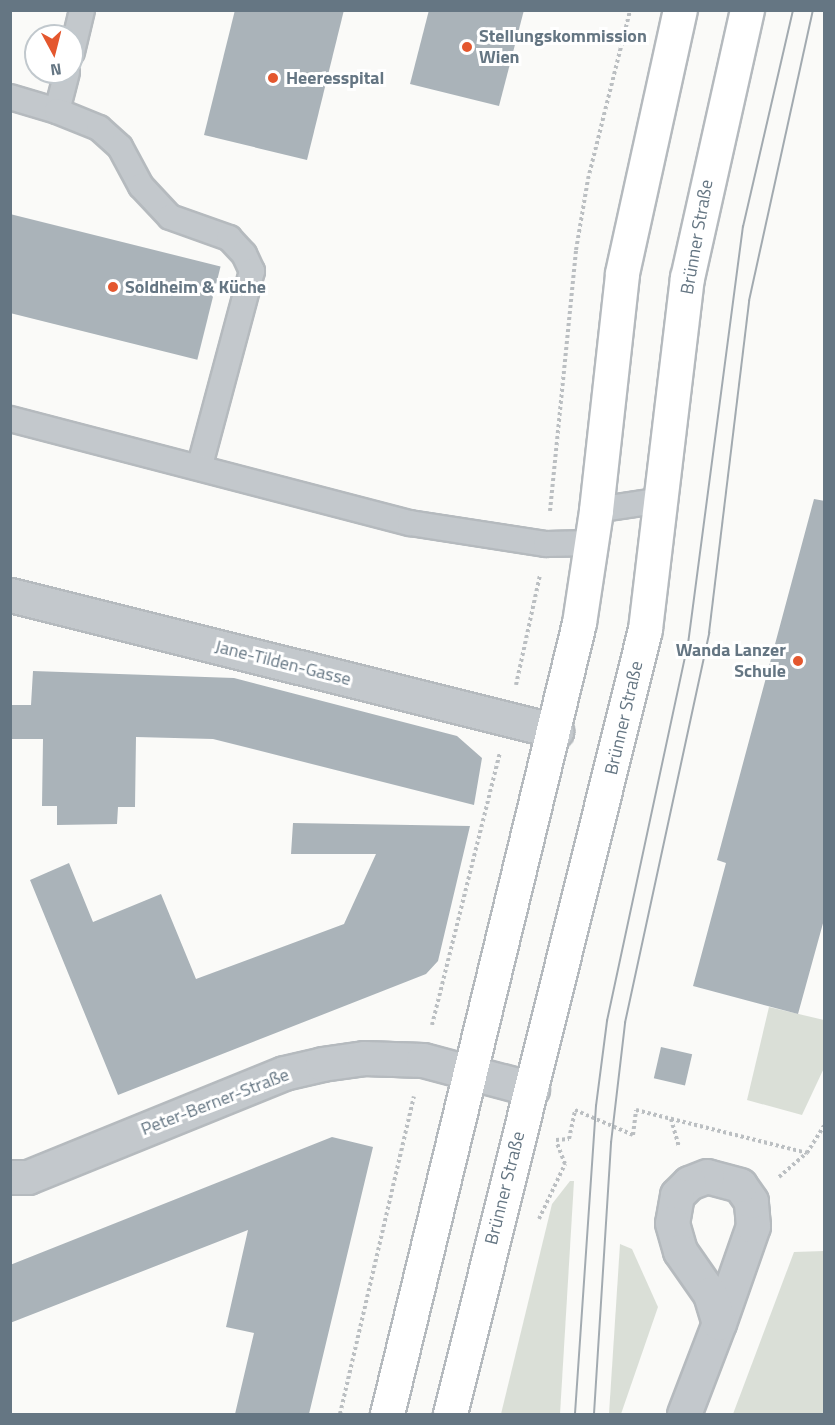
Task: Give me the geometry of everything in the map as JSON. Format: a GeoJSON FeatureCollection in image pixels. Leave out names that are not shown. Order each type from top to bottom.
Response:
{"type":"FeatureCollection","features":[{"type":"Feature","properties":{"kind":"main road"},"geometry":{"type":"LineString","coordinates":[[387,1414],[470,1070],[556,731],[597,510],[622,273],[680,10]]}},
{"type":"Feature","properties":{"kind":"main road","name":"Brünner Straße"},"geometry":{"type":"LineString","coordinates":[[450,1414],[514,1144],[532,1089],[645,629],[663,500],[687,278],[747,10]]}},
{"type":"Feature","properties":{"kind":"street","name":"Jane-Tilden-Gasse"},"geometry":{"type":"LineString","coordinates":[[10,594],[556,731]]}},
{"type":"Feature","properties":{"kind":"street","name":"Peter-Berner-Straße"},"geometry":{"type":"LineString","coordinates":[[10,1177],[28,1177],[294,1071],[364,1058],[423,1060],[470,1070],[532,1089]]}},
{"type":"Feature","properties":{"kind":"street"},"geometry":{"type":"LineString","coordinates":[[684,1414],[719,1323],[753,1226],[751,1201],[740,1185],[724,1177],[707,1176],[689,1183],[677,1195],[672,1223],[680,1251],[710,1294],[719,1323]]}},
{"type":"Feature","properties":{"kind":"lane"},"geometry":{"type":"LineString","coordinates":[[57,111],[64,84]]}},
{"type":"Feature","properties":{"kind":"lane"},"geometry":{"type":"LineString","coordinates":[[10,97],[57,111],[99,128],[120,147],[141,186],[170,217],[229,238],[244,254],[252,271],[200,465]]}},
{"type":"Feature","properties":{"kind":"lane"},"geometry":{"type":"LineString","coordinates":[[10,419],[200,465],[410,523],[546,544],[591,543]]}},
{"type":"Feature","properties":{"kind":"lane"},"geometry":{"type":"LineString","coordinates":[[597,510],[663,500]]}},
{"type":"Feature","properties":{"kind":"path"},"geometry":{"type":"LineString","coordinates":[[538,1223],[565,1164],[555,1140],[569,1139],[575,1110],[633,1135],[636,1110],[807,1154]]}},
{"type":"Feature","properties":{"kind":"path"},"geometry":{"type":"LineString","coordinates":[[751,1201],[807,1154],[825,1126]]}},
{"type":"Feature","properties":{"kind":"path"},"geometry":{"type":"LineString","coordinates":[[340,1414],[405,1135]]}},
{"type":"Feature","properties":{"kind":"shaded area"},"geometry":{"type":"Polygon","coordinates":[[[769,1007],[824,1020],[824,1068],[802,1115],[747,1100],[769,1007]]]}},
{"type":"Feature","properties":{"kind":"shaded area"},"geometry":{"type":"Polygon","coordinates":[[[570,1181],[574,1181],[560,1414],[501,1414],[552,1204],[570,1181]]]}},
{"type":"Feature","properties":{"kind":"shaded area"},"geometry":{"type":"Polygon","coordinates":[[[620,1244],[632,1249],[658,1307],[621,1414],[609,1414],[620,1244]]]}},
{"type":"Feature","properties":{"kind":"shaded area"},"geometry":{"type":"Polygon","coordinates":[[[824,1251],[824,1414],[733,1414],[794,1252],[824,1251]]]}},
{"type":"Feature","properties":{"kind":"building","name":"Heeresspital"},"geometry":{"type":"Polygon","coordinates":[[[235,10],[344,10],[307,160],[204,135],[235,10]]]}},
{"type":"Feature","properties":{"kind":"building","name":"Stellungskommission Wien"},"geometry":{"type":"Polygon","coordinates":[[[429,10],[524,10],[499,106],[410,84],[429,10]]]}},
{"type":"Feature","properties":{"kind":"building","name":"Soldheim & Küche"},"geometry":{"type":"Polygon","coordinates":[[[10,214],[221,266],[197,360],[10,313],[10,214]]]}},
{"type":"Feature","properties":{"kind":"building","name":"Wanda Lanzer Schule"},"geometry":{"type":"Polygon","coordinates":[[[814,499],[825,501],[825,916],[798,1014],[693,986],[726,863],[717,860],[814,499]]]}},
{"type":"Feature","properties":{"kind":"building"},"geometry":{"type":"Polygon","coordinates":[[[33,671],[234,678],[457,736],[482,758],[474,805],[213,739],[136,737],[135,807],[118,807],[117,824],[57,825],[57,806],[42,806],[43,739],[10,739],[10,705],[31,705],[33,671]]]}},
{"type":"Feature","properties":{"kind":"building"},"geometry":{"type":"Polygon","coordinates":[[[293,823],[470,826],[438,961],[426,974],[118,1095],[30,880],[69,863],[93,922],[161,894],[196,979],[344,924],[376,854],[291,854],[293,823]]]}},
{"type":"Feature","properties":{"kind":"building"},"geometry":{"type":"Polygon","coordinates":[[[661,1047],[692,1054],[685,1085],[654,1078],[661,1047]]]}},
{"type":"Feature","properties":{"kind":"building"},"geometry":{"type":"Polygon","coordinates":[[[332,1137],[373,1147],[309,1414],[235,1414],[254,1333],[226,1327],[248,1230],[10,1323],[10,1265],[332,1137]]]}},
{"type":"Feature","properties":{"kind":"tram line"},"geometry":{"type":"LineString","coordinates":[[575,1414],[596,1106],[607,1021],[688,644],[743,227],[793,10]]}},
{"type":"Feature","properties":{"kind":"tram line"},"geometry":{"type":"LineString","coordinates":[[594,1414],[611,1143],[625,1023],[709,633],[749,301],[813,10]]}},
{"type":"Feature","properties":{"kind":"place","name":"Stellungskommission Wien"},"geometry":{"type":"Point","coordinates":[467,47]}},
{"type":"Feature","properties":{"kind":"place","name":"Heeresspital"},"geometry":{"type":"Point","coordinates":[273,78]}},
{"type":"Feature","properties":{"kind":"place","name":"Soldheim & Küche"},"geometry":{"type":"Point","coordinates":[113,287]}},
{"type":"Feature","properties":{"kind":"place","name":"Wanda Lanzer Schule"},"geometry":{"type":"Point","coordinates":[798,661]}}]}
